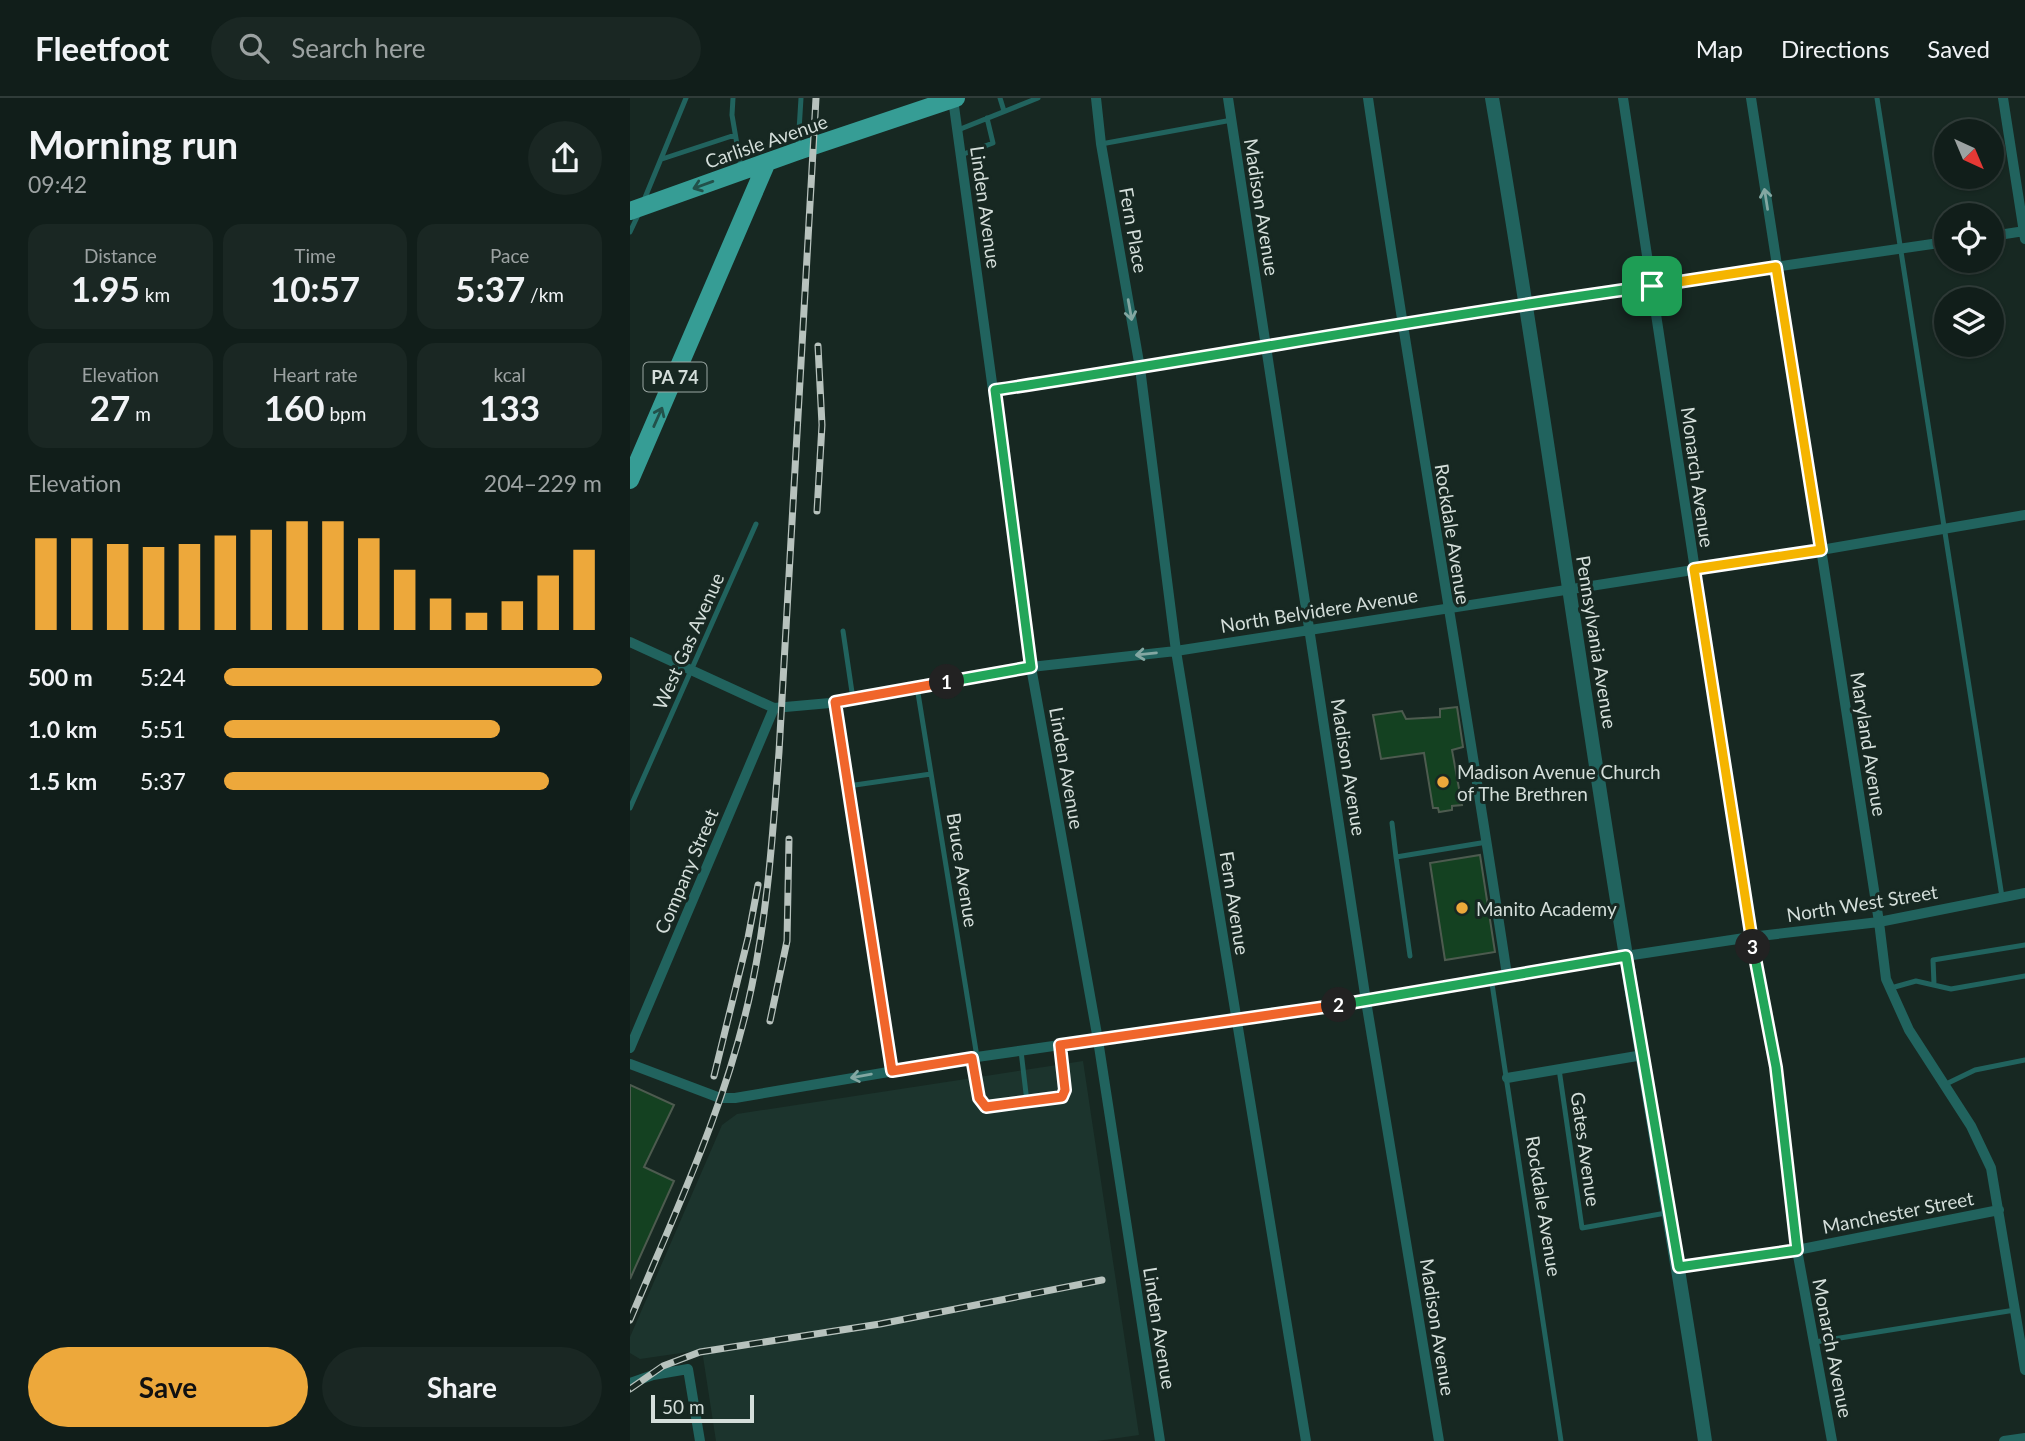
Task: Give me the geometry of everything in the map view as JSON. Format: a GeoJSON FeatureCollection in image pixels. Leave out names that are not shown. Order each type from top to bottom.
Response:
{"type":"FeatureCollection","features":[{"type":"Feature","properties":{"kind":"main road","name":"Carlisle Avenue"},"geometry":{"type":"LineString","coordinates":[[636,209],[798,150],[955,98]]}},
{"type":"Feature","properties":{"kind":"main road","name":"PA 74"},"geometry":{"type":"LineString","coordinates":[[630,480],[767,162]]}},
{"type":"Feature","properties":{"kind":"street","name":"Linden Avenue"},"geometry":{"type":"LineString","coordinates":[[955,98],[1031,667],[1098,1040],[1160,1441]]}},
{"type":"Feature","properties":{"kind":"street","name":"Fern Place"},"geometry":{"type":"LineString","coordinates":[[1096,98],[1101,144],[1140,368]]}},
{"type":"Feature","properties":{"kind":"street","name":"Madison Avenue"},"geometry":{"type":"LineString","coordinates":[[1228,98],[1366,1001],[1439,1441]]}},
{"type":"Feature","properties":{"kind":"street","name":"Rockdale Avenue"},"geometry":{"type":"LineString","coordinates":[[1368,98],[1401,324],[1507,975]]}},
{"type":"Feature","properties":{"kind":"street","name":"Pennsylvania Avenue"},"geometry":{"type":"LineString","coordinates":[[1492,98],[1527,303],[1626,956],[1679,1267],[1705,1441]]}},
{"type":"Feature","properties":{"kind":"street","name":"Monarch Avenue"},"geometry":{"type":"LineString","coordinates":[[1623,98],[1751,937],[1776,1067],[1797,1250],[1832,1441]]}},
{"type":"Feature","properties":{"kind":"street","name":"Maryland Avenue"},"geometry":{"type":"LineString","coordinates":[[1751,98],[1886,979],[1909,1030],[1971,1126],[1991,1168],[2025,1370]]}},
{"type":"Feature","properties":{"kind":"street"},"geometry":{"type":"LineString","coordinates":[[2003,98],[2025,234],[2004,235]]}},
{"type":"Feature","properties":{"kind":"street"},"geometry":{"type":"LineString","coordinates":[[995,390],[1266,348],[1527,303],[1934,244]]}},
{"type":"Feature","properties":{"kind":"street","name":"Fern Avenue"},"geometry":{"type":"LineString","coordinates":[[1140,368],[1176,651],[1306,1441]]}},
{"type":"Feature","properties":{"kind":"street","name":"North Belvidere Avenue"},"geometry":{"type":"LineString","coordinates":[[630,642],[774,708],[835,702],[1031,667],[1176,651],[1447,606],[1569,590],[1821,550],[2025,515]]}},
{"type":"Feature","properties":{"kind":"street"},"geometry":{"type":"LineString","coordinates":[[835,702],[892,1071]]}},
{"type":"Feature","properties":{"kind":"street","name":"Company Street"},"geometry":{"type":"LineString","coordinates":[[630,1048],[774,708]]}},
{"type":"Feature","properties":{"kind":"street","name":"North West Street"},"geometry":{"type":"LineString","coordinates":[[630,1064],[720,1098],[727,1098],[974,1057],[1366,1001],[1491,977],[1626,956],[1751,937],[1879,922],[2025,893]]}},
{"type":"Feature","properties":{"kind":"street"},"geometry":{"type":"LineString","coordinates":[[1507,1078],[1643,1055]]}},
{"type":"Feature","properties":{"kind":"street","name":"Manchester Street"},"geometry":{"type":"LineString","coordinates":[[1679,1267],[1797,1250],[1999,1210]]}},
{"type":"Feature","properties":{"kind":"street"},"geometry":{"type":"LineString","coordinates":[[630,1383],[688,1368],[700,1441]]}},
{"type":"Feature","properties":{"kind":"street"},"geometry":{"type":"LineString","coordinates":[[2004,1441],[2025,1438]]}},
{"type":"Feature","properties":{"kind":"lane"},"geometry":{"type":"LineString","coordinates":[[630,232],[636,209],[662,159],[686,98]]}},
{"type":"Feature","properties":{"kind":"lane"},"geometry":{"type":"LineString","coordinates":[[733,98],[741,171]]}},
{"type":"Feature","properties":{"kind":"lane"},"geometry":{"type":"LineString","coordinates":[[798,150],[801,98]]}},
{"type":"Feature","properties":{"kind":"lane"},"geometry":{"type":"LineString","coordinates":[[1000,98],[1004,111]]}},
{"type":"Feature","properties":{"kind":"lane"},"geometry":{"type":"LineString","coordinates":[[958,130],[1038,98]]}},
{"type":"Feature","properties":{"kind":"lane"},"geometry":{"type":"LineString","coordinates":[[1877,98],[2002,897]]}},
{"type":"Feature","properties":{"kind":"lane"},"geometry":{"type":"LineString","coordinates":[[961,155],[993,143],[988,118]]}},
{"type":"Feature","properties":{"kind":"lane"},"geometry":{"type":"LineString","coordinates":[[1101,144],[1232,121]]}},
{"type":"Feature","properties":{"kind":"lane"},"geometry":{"type":"LineString","coordinates":[[662,159],[735,135]]}},
{"type":"Feature","properties":{"kind":"lane","name":"West Gas Avenue"},"geometry":{"type":"LineString","coordinates":[[630,808],[756,524]]}},
{"type":"Feature","properties":{"kind":"lane"},"geometry":{"type":"LineString","coordinates":[[844,631],[853,699]]}},
{"type":"Feature","properties":{"kind":"lane","name":"Bruce Avenue"},"geometry":{"type":"LineString","coordinates":[[917,687],[979,1098],[986,1107],[1027,1102]]}},
{"type":"Feature","properties":{"kind":"lane"},"geometry":{"type":"LineString","coordinates":[[848,786],[931,774]]}},
{"type":"Feature","properties":{"kind":"lane"},"geometry":{"type":"LineString","coordinates":[[1392,823],[1410,956]]}},
{"type":"Feature","properties":{"kind":"lane"},"geometry":{"type":"LineString","coordinates":[[1396,857],[1487,842]]}},
{"type":"Feature","properties":{"kind":"lane"},"geometry":{"type":"LineString","coordinates":[[1934,984],[1933,960],[2025,945]]}},
{"type":"Feature","properties":{"kind":"lane"},"geometry":{"type":"LineString","coordinates":[[1890,988],[1916,981],[1951,989],[2025,976]]}},
{"type":"Feature","properties":{"kind":"lane","name":"Rockdale Avenue"},"geometry":{"type":"LineString","coordinates":[[1491,977],[1562,1441]]}},
{"type":"Feature","properties":{"kind":"lane"},"geometry":{"type":"LineString","coordinates":[[1021,1051],[1027,1102],[1062,1097],[1065,1094],[1060,1045]]}},
{"type":"Feature","properties":{"kind":"lane"},"geometry":{"type":"LineString","coordinates":[[1944,1086],[1975,1070],[2025,1060]]}},
{"type":"Feature","properties":{"kind":"lane","name":"Gates Avenue"},"geometry":{"type":"LineString","coordinates":[[1559,1069],[1582,1228],[1670,1212]]}},
{"type":"Feature","properties":{"kind":"lane"},"geometry":{"type":"LineString","coordinates":[[1815,1342],[2015,1310]]}},
{"type":"Feature","properties":{"kind":"shaded area"},"geometry":{"type":"Polygon","coordinates":[[[1083,1061],[1139,1435],[1097,1441],[716,1441],[702,1350],[640,1359],[630,1353],[630,1337],[722,1125],[737,1114],[1083,1061]]]}},
{"type":"Feature","properties":{"kind":"building","name":"Madison Avenue Church of The Brethren"},"geometry":{"type":"Polygon","coordinates":[[[1457,707],[1463,747],[1452,750],[1462,805],[1439,812],[1438,808],[1433,808],[1424,753],[1381,759],[1373,715],[1402,711],[1406,719],[1440,717],[1440,709],[1457,707]]]}},
{"type":"Feature","properties":{"kind":"building","name":"Manito Academy"},"geometry":{"type":"Polygon","coordinates":[[[1480,855],[1495,952],[1445,960],[1430,863],[1480,855]]]}},
{"type":"Feature","properties":{"kind":"building"},"geometry":{"type":"Polygon","coordinates":[[[630,1085],[674,1105],[644,1167],[674,1181],[630,1279],[630,1085]]]}},
{"type":"Feature","properties":{"kind":"railway"},"geometry":{"type":"LineString","coordinates":[[630,1320],[715,1113],[742,1028],[762,927],[779,752],[816,98]]}},
{"type":"Feature","properties":{"kind":"railway"},"geometry":{"type":"LineString","coordinates":[[817,511],[822,425],[818,346]]}},
{"type":"Feature","properties":{"kind":"railway"},"geometry":{"type":"LineString","coordinates":[[770,1021],[787,941],[789,839]]}},
{"type":"Feature","properties":{"kind":"railway"},"geometry":{"type":"LineString","coordinates":[[714,1076],[748,938],[758,885]]}},
{"type":"Feature","properties":{"kind":"railway"},"geometry":{"type":"LineString","coordinates":[[630,1389],[663,1366],[700,1352],[880,1324],[1102,1280]]}},
{"type":"Feature","properties":{"kind":"place","name":"Madison Avenue Church of The Brethren"},"geometry":{"type":"Point","coordinates":[1443,782]}},
{"type":"Feature","properties":{"kind":"place","name":"Manito Academy"},"geometry":{"type":"Point","coordinates":[1462,908]}},
{"type":"Feature","properties":{"kind":"route"},"geometry":{"type":"LineString","coordinates":[[1776,267],[1821,550],[1694,569],[1751,937],[1776,1067],[1797,1250],[1679,1267],[1626,956],[1491,977],[1366,1001],[1060,1045],[1065,1090],[1062,1097],[986,1107],[979,1098],[972,1058],[892,1071],[835,702],[1031,667],[995,390],[1266,348],[1527,303],[1652,286],[1776,267]]}}]}
